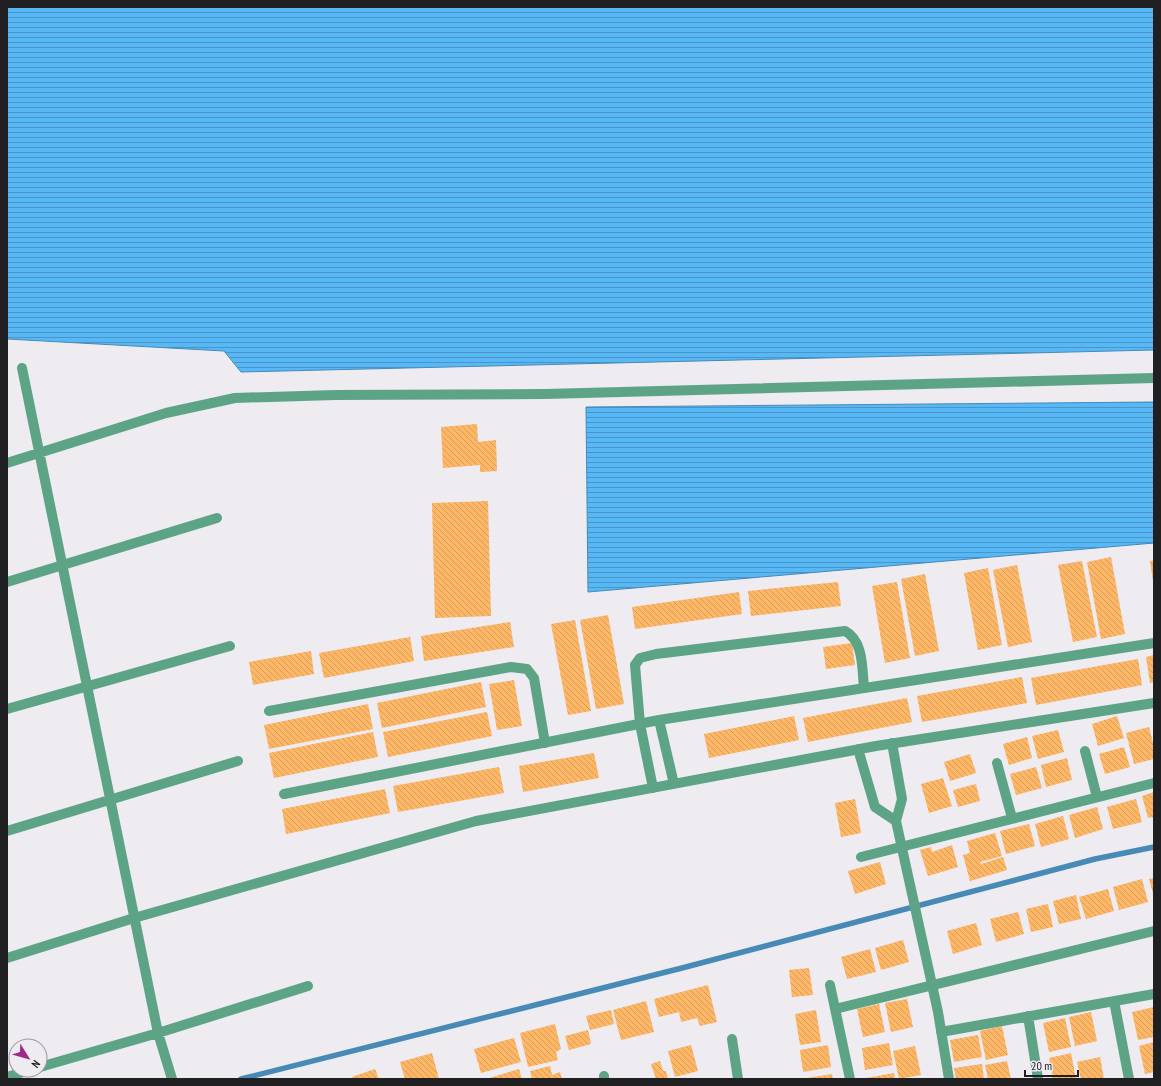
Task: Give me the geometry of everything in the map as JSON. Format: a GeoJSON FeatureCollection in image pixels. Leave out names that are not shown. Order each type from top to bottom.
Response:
{"type":"FeatureCollection","features":[{"type":"Feature","properties":{"kind":"street"},"geometry":{"type":"LineString","coordinates":[[22,368],[158,1033],[172,1079]]}},
{"type":"Feature","properties":{"kind":"street"},"geometry":{"type":"LineString","coordinates":[[7,463],[166,413],[235,398],[335,395],[545,394],[1154,378]]}},
{"type":"Feature","properties":{"kind":"street"},"geometry":{"type":"LineString","coordinates":[[7,582],[217,518]]}},
{"type":"Feature","properties":{"kind":"street"},"geometry":{"type":"LineString","coordinates":[[653,788],[640,724],[635,665],[640,658],[656,654],[845,631],[852,635],[857,642],[864,688]]}},
{"type":"Feature","properties":{"kind":"street"},"geometry":{"type":"LineString","coordinates":[[284,794],[659,720],[1154,643]]}},
{"type":"Feature","properties":{"kind":"street"},"geometry":{"type":"LineString","coordinates":[[7,708],[88,687],[230,646]]}},
{"type":"Feature","properties":{"kind":"street"},"geometry":{"type":"LineString","coordinates":[[269,711],[511,668],[527,669],[534,678],[545,743]]}},
{"type":"Feature","properties":{"kind":"street"},"geometry":{"type":"LineString","coordinates":[[7,958],[134,918],[476,821],[892,743],[1154,703]]}},
{"type":"Feature","properties":{"kind":"street"},"geometry":{"type":"LineString","coordinates":[[659,720],[674,784]]}},
{"type":"Feature","properties":{"kind":"street"},"geometry":{"type":"LineString","coordinates":[[892,743],[902,799],[896,821],[908,883],[932,984],[949,1079]]}},
{"type":"Feature","properties":{"kind":"street"},"geometry":{"type":"LineString","coordinates":[[858,749],[875,807],[896,821]]}},
{"type":"Feature","properties":{"kind":"street"},"geometry":{"type":"LineString","coordinates":[[1085,751],[1097,797]]}},
{"type":"Feature","properties":{"kind":"street"},"geometry":{"type":"LineString","coordinates":[[7,830],[238,761]]}},
{"type":"Feature","properties":{"kind":"street"},"geometry":{"type":"LineString","coordinates":[[997,763],[1012,818]]}},
{"type":"Feature","properties":{"kind":"street"},"geometry":{"type":"LineString","coordinates":[[862,857],[1154,783]]}},
{"type":"Feature","properties":{"kind":"street"},"geometry":{"type":"LineString","coordinates":[[835,1009],[932,984],[1154,931]]}},
{"type":"Feature","properties":{"kind":"street"},"geometry":{"type":"LineString","coordinates":[[830,985],[850,1079]]}},
{"type":"Feature","properties":{"kind":"street"},"geometry":{"type":"LineString","coordinates":[[48,1065],[158,1033],[308,986]]}},
{"type":"Feature","properties":{"kind":"street"},"geometry":{"type":"LineString","coordinates":[[941,1032],[1154,994]]}},
{"type":"Feature","properties":{"kind":"street"},"geometry":{"type":"LineString","coordinates":[[1114,1001],[1129,1079]]}},
{"type":"Feature","properties":{"kind":"street"},"geometry":{"type":"LineString","coordinates":[[1028,1016],[1038,1079]]}},
{"type":"Feature","properties":{"kind":"street"},"geometry":{"type":"LineString","coordinates":[[732,1039],[738,1079]]}},
{"type":"Feature","properties":{"kind":"water"},"geometry":{"type":"Polygon","coordinates":[[[7,7],[1154,7],[1154,350],[241,372],[224,351],[7,339],[7,7]]]}},
{"type":"Feature","properties":{"kind":"water"},"geometry":{"type":"Polygon","coordinates":[[[1154,402],[1154,543],[588,592],[586,407],[1154,402]]]}},
{"type":"Feature","properties":{"kind":"building"},"geometry":{"type":"Polygon","coordinates":[[[477,424],[478,442],[496,440],[497,471],[480,472],[480,465],[443,468],[441,427],[477,424]]]}},
{"type":"Feature","properties":{"kind":"building"},"geometry":{"type":"Polygon","coordinates":[[[488,501],[491,616],[435,618],[432,503],[488,501]]]}},
{"type":"Feature","properties":{"kind":"building"},"geometry":{"type":"Polygon","coordinates":[[[1111,557],[1125,634],[1101,639],[1087,562],[1111,557]]]}},
{"type":"Feature","properties":{"kind":"building"},"geometry":{"type":"Polygon","coordinates":[[[1154,560],[1154,581],[1153,581],[1150,561],[1154,560]]]}},
{"type":"Feature","properties":{"kind":"building"},"geometry":{"type":"Polygon","coordinates":[[[1082,561],[1097,637],[1073,642],[1058,565],[1082,561]]]}},
{"type":"Feature","properties":{"kind":"building"},"geometry":{"type":"Polygon","coordinates":[[[1017,565],[1032,642],[1008,647],[993,570],[1017,565]]]}},
{"type":"Feature","properties":{"kind":"building"},"geometry":{"type":"Polygon","coordinates":[[[988,568],[1002,645],[978,650],[964,573],[988,568]]]}},
{"type":"Feature","properties":{"kind":"building"},"geometry":{"type":"Polygon","coordinates":[[[925,574],[939,651],[915,656],[901,579],[925,574]]]}},
{"type":"Feature","properties":{"kind":"building"},"geometry":{"type":"Polygon","coordinates":[[[838,582],[841,606],[751,616],[748,591],[838,582]]]}},
{"type":"Feature","properties":{"kind":"building"},"geometry":{"type":"Polygon","coordinates":[[[897,582],[910,658],[885,663],[872,586],[897,582]]]}},
{"type":"Feature","properties":{"kind":"building"},"geometry":{"type":"Polygon","coordinates":[[[739,592],[742,614],[635,629],[632,607],[739,592]]]}},
{"type":"Feature","properties":{"kind":"building"},"geometry":{"type":"Polygon","coordinates":[[[608,615],[624,704],[596,709],[580,620],[608,615]]]}},
{"type":"Feature","properties":{"kind":"building"},"geometry":{"type":"Polygon","coordinates":[[[575,620],[591,711],[568,715],[551,624],[575,620]]]}},
{"type":"Feature","properties":{"kind":"building"},"geometry":{"type":"Polygon","coordinates":[[[510,622],[514,647],[424,661],[421,636],[510,622]]]}},
{"type":"Feature","properties":{"kind":"building"},"geometry":{"type":"Polygon","coordinates":[[[410,637],[414,661],[324,678],[319,653],[410,637]]]}},
{"type":"Feature","properties":{"kind":"building"},"geometry":{"type":"Polygon","coordinates":[[[852,643],[855,665],[826,669],[823,647],[852,643]]]}},
{"type":"Feature","properties":{"kind":"building"},"geometry":{"type":"Polygon","coordinates":[[[311,651],[314,674],[253,685],[249,662],[311,651]]]}},
{"type":"Feature","properties":{"kind":"building"},"geometry":{"type":"Polygon","coordinates":[[[1154,655],[1154,682],[1150,683],[1146,657],[1154,655]]]}},
{"type":"Feature","properties":{"kind":"building"},"geometry":{"type":"Polygon","coordinates":[[[1138,659],[1142,685],[1036,705],[1031,678],[1138,659]]]}},
{"type":"Feature","properties":{"kind":"building"},"geometry":{"type":"Polygon","coordinates":[[[1022,677],[1027,703],[922,722],[917,696],[1022,677]]]}},
{"type":"Feature","properties":{"kind":"building"},"geometry":{"type":"Polygon","coordinates":[[[514,680],[522,726],[497,730],[489,684],[514,680]]]}},
{"type":"Feature","properties":{"kind":"building"},"geometry":{"type":"Polygon","coordinates":[[[481,682],[486,707],[382,728],[377,703],[481,682]]]}},
{"type":"Feature","properties":{"kind":"building"},"geometry":{"type":"Polygon","coordinates":[[[907,698],[912,722],[808,742],[803,718],[907,698]]]}},
{"type":"Feature","properties":{"kind":"building"},"geometry":{"type":"Polygon","coordinates":[[[368,704],[373,729],[269,749],[264,725],[368,704]]]}},
{"type":"Feature","properties":{"kind":"building"},"geometry":{"type":"Polygon","coordinates":[[[487,712],[492,736],[388,757],[383,732],[487,712]]]}},
{"type":"Feature","properties":{"kind":"building"},"geometry":{"type":"Polygon","coordinates":[[[794,716],[799,740],[709,758],[704,734],[794,716]]]}},
{"type":"Feature","properties":{"kind":"building"},"geometry":{"type":"Polygon","coordinates":[[[1117,716],[1124,738],[1098,746],[1092,724],[1117,716]]]}},
{"type":"Feature","properties":{"kind":"building"},"geometry":{"type":"Polygon","coordinates":[[[1149,727],[1154,747],[1154,759],[1134,764],[1126,733],[1149,727]]]}},
{"type":"Feature","properties":{"kind":"building"},"geometry":{"type":"Polygon","coordinates":[[[1058,730],[1064,752],[1038,759],[1032,736],[1058,730]]]}},
{"type":"Feature","properties":{"kind":"building"},"geometry":{"type":"Polygon","coordinates":[[[373,732],[378,757],[274,778],[269,753],[373,732]]]}},
{"type":"Feature","properties":{"kind":"building"},"geometry":{"type":"Polygon","coordinates":[[[1027,737],[1032,758],[1009,765],[1003,744],[1027,737]]]}},
{"type":"Feature","properties":{"kind":"building"},"geometry":{"type":"Polygon","coordinates":[[[1124,747],[1130,767],[1105,774],[1099,754],[1124,747]]]}},
{"type":"Feature","properties":{"kind":"building"},"geometry":{"type":"Polygon","coordinates":[[[594,753],[599,778],[523,792],[519,766],[594,753]]]}},
{"type":"Feature","properties":{"kind":"building"},"geometry":{"type":"Polygon","coordinates":[[[970,754],[976,773],[950,781],[944,762],[970,754]]]}},
{"type":"Feature","properties":{"kind":"building"},"geometry":{"type":"Polygon","coordinates":[[[1067,758],[1072,780],[1046,787],[1041,765],[1067,758]]]}},
{"type":"Feature","properties":{"kind":"building"},"geometry":{"type":"Polygon","coordinates":[[[499,767],[504,793],[398,812],[393,786],[499,767]]]}},
{"type":"Feature","properties":{"kind":"building"},"geometry":{"type":"Polygon","coordinates":[[[1036,767],[1042,788],[1016,795],[1010,774],[1036,767]]]}},
{"type":"Feature","properties":{"kind":"building"},"geometry":{"type":"Polygon","coordinates":[[[943,778],[952,806],[929,813],[921,784],[943,778]]]}},
{"type":"Feature","properties":{"kind":"building"},"geometry":{"type":"Polygon","coordinates":[[[976,784],[980,801],[958,807],[953,790],[976,784]]]}},
{"type":"Feature","properties":{"kind":"building"},"geometry":{"type":"Polygon","coordinates":[[[385,789],[390,813],[286,834],[282,809],[385,789]]]}},
{"type":"Feature","properties":{"kind":"building"},"geometry":{"type":"Polygon","coordinates":[[[1154,792],[1154,817],[1148,818],[1142,796],[1154,792]]]}},
{"type":"Feature","properties":{"kind":"building"},"geometry":{"type":"Polygon","coordinates":[[[855,799],[861,833],[841,837],[835,803],[855,799]]]}},
{"type":"Feature","properties":{"kind":"building"},"geometry":{"type":"Polygon","coordinates":[[[1136,799],[1142,822],[1113,829],[1107,807],[1136,799]]]}},
{"type":"Feature","properties":{"kind":"building"},"geometry":{"type":"Polygon","coordinates":[[[1097,807],[1103,829],[1075,838],[1069,815],[1097,807]]]}},
{"type":"Feature","properties":{"kind":"building"},"geometry":{"type":"Polygon","coordinates":[[[1063,816],[1069,839],[1041,847],[1035,824],[1063,816]]]}},
{"type":"Feature","properties":{"kind":"building"},"geometry":{"type":"Polygon","coordinates":[[[1029,824],[1035,846],[1006,854],[1000,831],[1029,824]]]}},
{"type":"Feature","properties":{"kind":"building"},"geometry":{"type":"Polygon","coordinates":[[[995,833],[1002,856],[980,862],[981,864],[1003,857],[1007,870],[970,881],[963,855],[970,853],[967,841],[995,833]]]}},
{"type":"Feature","properties":{"kind":"building"},"geometry":{"type":"Polygon","coordinates":[[[952,845],[958,867],[928,876],[920,850],[931,847],[932,852],[952,845]]]}},
{"type":"Feature","properties":{"kind":"building"},"geometry":{"type":"Polygon","coordinates":[[[880,862],[886,884],[855,894],[848,871],[880,862]]]}},
{"type":"Feature","properties":{"kind":"building"},"geometry":{"type":"Polygon","coordinates":[[[1154,878],[1154,897],[1149,879],[1154,878]]]}},
{"type":"Feature","properties":{"kind":"building"},"geometry":{"type":"Polygon","coordinates":[[[1142,879],[1148,902],[1119,910],[1113,887],[1142,879]]]}},
{"type":"Feature","properties":{"kind":"building"},"geometry":{"type":"Polygon","coordinates":[[[1108,889],[1114,911],[1086,919],[1079,897],[1108,889]]]}},
{"type":"Feature","properties":{"kind":"building"},"geometry":{"type":"Polygon","coordinates":[[[1076,895],[1081,919],[1059,924],[1053,901],[1076,895]]]}},
{"type":"Feature","properties":{"kind":"building"},"geometry":{"type":"Polygon","coordinates":[[[1048,904],[1053,927],[1031,932],[1026,909],[1048,904]]]}},
{"type":"Feature","properties":{"kind":"building"},"geometry":{"type":"Polygon","coordinates":[[[1018,912],[1024,934],[996,942],[990,919],[1018,912]]]}},
{"type":"Feature","properties":{"kind":"building"},"geometry":{"type":"Polygon","coordinates":[[[976,923],[982,945],[953,954],[947,931],[976,923]]]}},
{"type":"Feature","properties":{"kind":"building"},"geometry":{"type":"Polygon","coordinates":[[[903,940],[909,962],[881,970],[875,948],[903,940]]]}},
{"type":"Feature","properties":{"kind":"building"},"geometry":{"type":"Polygon","coordinates":[[[870,949],[876,972],[847,979],[841,957],[870,949]]]}},
{"type":"Feature","properties":{"kind":"building"},"geometry":{"type":"Polygon","coordinates":[[[809,968],[813,995],[792,997],[789,970],[809,968]]]}},
{"type":"Feature","properties":{"kind":"building"},"geometry":{"type":"Polygon","coordinates":[[[708,985],[717,1022],[700,1026],[697,1018],[681,1022],[679,1012],[659,1017],[654,999],[708,985]]]}},
{"type":"Feature","properties":{"kind":"building"},"geometry":{"type":"Polygon","coordinates":[[[907,999],[913,1027],[891,1032],[885,1003],[907,999]]]}},
{"type":"Feature","properties":{"kind":"building"},"geometry":{"type":"Polygon","coordinates":[[[646,1001],[654,1032],[621,1040],[613,1010],[646,1001]]]}},
{"type":"Feature","properties":{"kind":"building"},"geometry":{"type":"Polygon","coordinates":[[[879,1004],[885,1032],[863,1037],[857,1009],[879,1004]]]}},
{"type":"Feature","properties":{"kind":"building"},"geometry":{"type":"Polygon","coordinates":[[[1154,1007],[1154,1037],[1138,1040],[1132,1012],[1154,1007]]]}},
{"type":"Feature","properties":{"kind":"building"},"geometry":{"type":"Polygon","coordinates":[[[611,1010],[614,1024],[590,1030],[586,1016],[611,1010]]]}},
{"type":"Feature","properties":{"kind":"building"},"geometry":{"type":"Polygon","coordinates":[[[816,1010],[821,1042],[800,1045],[795,1014],[816,1010]]]}},
{"type":"Feature","properties":{"kind":"building"},"geometry":{"type":"Polygon","coordinates":[[[1091,1012],[1097,1041],[1075,1046],[1069,1017],[1091,1012]]]}},
{"type":"Feature","properties":{"kind":"building"},"geometry":{"type":"Polygon","coordinates":[[[1065,1018],[1071,1047],[1049,1052],[1043,1023],[1065,1018]]]}},
{"type":"Feature","properties":{"kind":"building"},"geometry":{"type":"Polygon","coordinates":[[[555,1024],[561,1049],[556,1052],[558,1060],[528,1067],[520,1033],[555,1024]]]}},
{"type":"Feature","properties":{"kind":"building"},"geometry":{"type":"Polygon","coordinates":[[[1002,1026],[1008,1055],[986,1060],[980,1031],[1002,1026]]]}},
{"type":"Feature","properties":{"kind":"building"},"geometry":{"type":"Polygon","coordinates":[[[588,1030],[591,1044],[569,1050],[565,1036],[588,1030]]]}},
{"type":"Feature","properties":{"kind":"building"},"geometry":{"type":"Polygon","coordinates":[[[978,1035],[982,1057],[954,1062],[950,1040],[978,1035]]]}},
{"type":"Feature","properties":{"kind":"building"},"geometry":{"type":"Polygon","coordinates":[[[514,1038],[521,1062],[481,1073],[474,1049],[514,1038]]]}},
{"type":"Feature","properties":{"kind":"building"},"geometry":{"type":"Polygon","coordinates":[[[1154,1042],[1154,1072],[1145,1074],[1139,1046],[1154,1042]]]}},
{"type":"Feature","properties":{"kind":"building"},"geometry":{"type":"Polygon","coordinates":[[[889,1043],[893,1065],[865,1070],[862,1048],[889,1043]]]}},
{"type":"Feature","properties":{"kind":"building"},"geometry":{"type":"Polygon","coordinates":[[[691,1045],[698,1071],[675,1077],[668,1051],[691,1045]]]}},
{"type":"Feature","properties":{"kind":"building"},"geometry":{"type":"Polygon","coordinates":[[[828,1045],[831,1067],[803,1072],[800,1050],[828,1045]]]}},
{"type":"Feature","properties":{"kind":"building"},"geometry":{"type":"Polygon","coordinates":[[[915,1046],[921,1075],[899,1079],[893,1051],[915,1046]]]}},
{"type":"Feature","properties":{"kind":"building"},"geometry":{"type":"Polygon","coordinates":[[[432,1053],[439,1079],[405,1079],[400,1062],[432,1053]]]}},
{"type":"Feature","properties":{"kind":"building"},"geometry":{"type":"Polygon","coordinates":[[[1071,1053],[1076,1079],[1053,1079],[1049,1058],[1071,1053]]]}},
{"type":"Feature","properties":{"kind":"building"},"geometry":{"type":"Polygon","coordinates":[[[1100,1057],[1104,1079],[1081,1079],[1077,1062],[1100,1057]]]}},
{"type":"Feature","properties":{"kind":"building"},"geometry":{"type":"Polygon","coordinates":[[[660,1061],[663,1071],[666,1071],[668,1079],[656,1079],[651,1064],[660,1061]]]}},
{"type":"Feature","properties":{"kind":"building"},"geometry":{"type":"Polygon","coordinates":[[[1007,1061],[1011,1079],[988,1079],[985,1065],[1007,1061]]]}},
{"type":"Feature","properties":{"kind":"building"},"geometry":{"type":"Polygon","coordinates":[[[982,1064],[984,1079],[956,1079],[954,1068],[982,1064]]]}},
{"type":"Feature","properties":{"kind":"building"},"geometry":{"type":"Polygon","coordinates":[[[550,1066],[552,1075],[560,1072],[562,1079],[532,1079],[530,1071],[550,1066]]]}},
{"type":"Feature","properties":{"kind":"building"},"geometry":{"type":"Polygon","coordinates":[[[375,1069],[379,1079],[353,1079],[352,1077],[375,1069]]]}},
{"type":"Feature","properties":{"kind":"building"},"geometry":{"type":"Polygon","coordinates":[[[519,1069],[522,1079],[486,1079],[519,1069]]]}},
{"type":"Feature","properties":{"kind":"building"},"geometry":{"type":"Polygon","coordinates":[[[894,1073],[895,1079],[866,1079],[866,1078],[894,1073]]]}},
{"type":"Feature","properties":{"kind":"building"},"geometry":{"type":"Polygon","coordinates":[[[832,1074],[833,1079],[807,1079],[807,1078],[832,1074]]]}},
{"type":"Feature","properties":{"kind":"waterway"},"geometry":{"type":"LineString","coordinates":[[241,1079],[682,968],[1095,859],[1154,847]]}}]}
